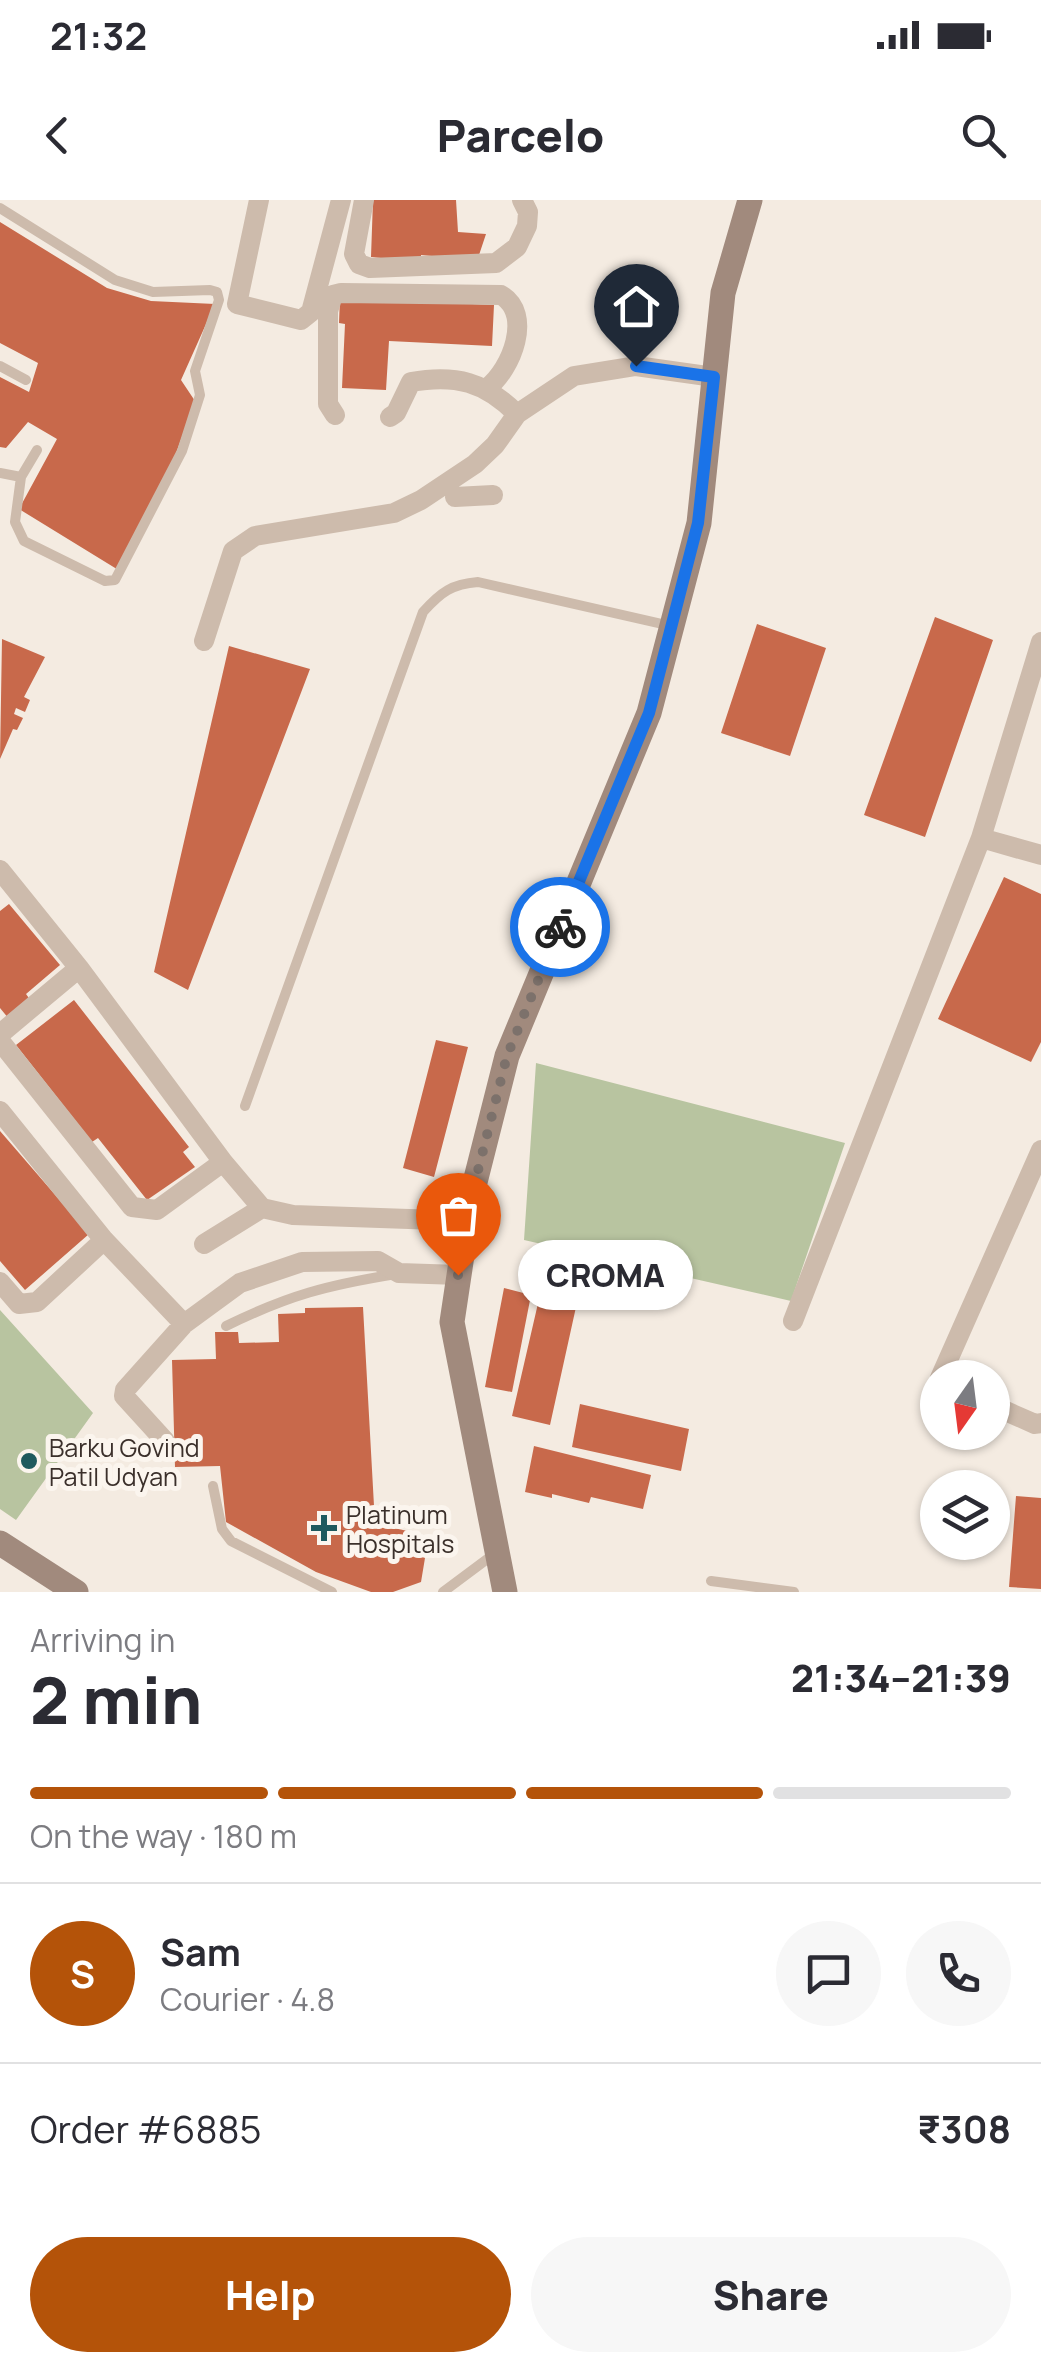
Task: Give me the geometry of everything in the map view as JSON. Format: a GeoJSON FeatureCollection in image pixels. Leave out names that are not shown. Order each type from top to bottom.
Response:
{"type":"FeatureCollection","features":[{"type":"Feature","properties":{"kind":"street"},"geometry":{"type":"LineString","coordinates":[[259,200],[237,304],[301,320],[311,312],[342,200]]}},
{"type":"Feature","properties":{"kind":"street"},"geometry":{"type":"LineString","coordinates":[[364,200],[354,254],[359,264],[370,268],[496,262],[517,247],[527,226],[528,212],[522,200]]}},
{"type":"Feature","properties":{"kind":"street"},"geometry":{"type":"LineString","coordinates":[[505,1592],[452,1322],[467,1221],[507,1056],[649,713],[698,523],[723,293],[750,200]]}},
{"type":"Feature","properties":{"kind":"street"},"geometry":{"type":"LineString","coordinates":[[335,415],[328,404],[328,311],[332,295],[341,293],[501,295],[512,302],[519,316],[506,368],[487,388]]}},
{"type":"Feature","properties":{"kind":"street"},"geometry":{"type":"LineString","coordinates":[[204,642],[233,551],[242,542],[255,536],[394,512],[421,500],[475,464],[495,445],[517,414],[574,376],[636,366],[714,377]]}},
{"type":"Feature","properties":{"kind":"street"},"geometry":{"type":"LineString","coordinates":[[390,417],[396,413],[411,382],[432,378],[487,388],[517,414]]}},
{"type":"Feature","properties":{"kind":"street"},"geometry":{"type":"LineString","coordinates":[[475,464],[475,496]]}},
{"type":"Feature","properties":{"kind":"street"},"geometry":{"type":"LineString","coordinates":[[793,1321],[981,838],[1041,642]]}},
{"type":"Feature","properties":{"kind":"street"},"geometry":{"type":"LineString","coordinates":[[981,838],[1041,855]]}},
{"type":"Feature","properties":{"kind":"street"},"geometry":{"type":"LineString","coordinates":[[0,870],[262,1208],[293,1215],[467,1221]]}},
{"type":"Feature","properties":{"kind":"street"},"geometry":{"type":"LineString","coordinates":[[79,968],[0,1037],[132,1206],[144,1211],[157,1210],[223,1162]]}},
{"type":"Feature","properties":{"kind":"street"},"geometry":{"type":"LineString","coordinates":[[0,1111],[104,1240],[184,1324]]}},
{"type":"Feature","properties":{"kind":"street"},"geometry":{"type":"LineString","coordinates":[[948,1360],[1041,1150]]}},
{"type":"Feature","properties":{"kind":"street"},"geometry":{"type":"LineString","coordinates":[[204,1244],[262,1208]]}},
{"type":"Feature","properties":{"kind":"street"},"geometry":{"type":"LineString","coordinates":[[0,1282],[19,1304],[37,1302],[104,1240]]}},
{"type":"Feature","properties":{"kind":"street"},"geometry":{"type":"LineString","coordinates":[[165,1440],[124,1396],[125,1390],[184,1324],[240,1283],[302,1262],[378,1261],[399,1273],[458,1275]]}},
{"type":"Feature","properties":{"kind":"street"},"geometry":{"type":"LineString","coordinates":[[1010,1412],[1041,1424]]}},
{"type":"Feature","properties":{"kind":"street"},"geometry":{"type":"LineString","coordinates":[[0,1543],[76,1592]]}},
{"type":"Feature","properties":{"kind":"lane"},"geometry":{"type":"LineString","coordinates":[[0,208],[115,280],[153,292],[210,290],[217,292],[219,300],[195,371],[200,395],[182,451],[115,580],[106,581],[24,541],[15,522],[14,507],[21,477],[37,450]]}},
{"type":"Feature","properties":{"kind":"lane"},"geometry":{"type":"LineString","coordinates":[[0,366],[26,380]]}},
{"type":"Feature","properties":{"kind":"lane"},"geometry":{"type":"LineString","coordinates":[[0,473],[21,477]]}},
{"type":"Feature","properties":{"kind":"lane"},"geometry":{"type":"LineString","coordinates":[[245,1106],[423,612],[441,592],[457,584],[478,582],[672,626]]}},
{"type":"Feature","properties":{"kind":"lane"},"geometry":{"type":"LineString","coordinates":[[226,1326],[296,1294],[330,1284],[399,1273]]}},
{"type":"Feature","properties":{"kind":"lane"},"geometry":{"type":"LineString","coordinates":[[213,1486],[222,1529],[231,1541],[332,1592]]}},
{"type":"Feature","properties":{"kind":"lane"},"geometry":{"type":"LineString","coordinates":[[443,1592],[498,1551]]}},
{"type":"Feature","properties":{"kind":"lane"},"geometry":{"type":"LineString","coordinates":[[711,1581],[794,1592]]}},
{"type":"Feature","properties":{"kind":"green space"},"geometry":{"type":"Polygon","coordinates":[[[536,1063],[845,1143],[791,1301],[524,1240],[536,1063]]]}},
{"type":"Feature","properties":{"kind":"green space","name":"Barku Govind Patil Udyan"},"geometry":{"type":"Polygon","coordinates":[[[0,1310],[93,1413],[16,1520],[0,1509],[0,1310]]]}},
{"type":"Feature","properties":{"kind":"building"},"geometry":{"type":"Polygon","coordinates":[[[373,200],[456,200],[458,232],[486,234],[479,255],[464,259],[421,255],[421,262],[371,257],[373,200]]]}},
{"type":"Feature","properties":{"kind":"building"},"geometry":{"type":"Polygon","coordinates":[[[0,222],[107,288],[151,301],[215,304],[181,380],[195,401],[175,456],[120,571],[19,509],[57,439],[28,422],[6,448],[0,447],[0,377],[29,392],[38,363],[0,343],[0,222]]]}},
{"type":"Feature","properties":{"kind":"building"},"geometry":{"type":"Polygon","coordinates":[[[340,298],[494,305],[492,346],[389,341],[386,390],[342,388],[345,324],[339,323],[340,298]]]}},
{"type":"Feature","properties":{"kind":"building"},"geometry":{"type":"Polygon","coordinates":[[[935,617],[993,640],[925,837],[864,815],[935,617]]]}},
{"type":"Feature","properties":{"kind":"building"},"geometry":{"type":"Polygon","coordinates":[[[757,624],[826,648],[790,756],[721,733],[757,624]]]}},
{"type":"Feature","properties":{"kind":"building"},"geometry":{"type":"Polygon","coordinates":[[[2,639],[45,657],[24,697],[30,700],[25,712],[16,708],[14,714],[23,718],[17,730],[13,729],[0,759],[2,639]]]}},
{"type":"Feature","properties":{"kind":"building"},"geometry":{"type":"Polygon","coordinates":[[[229,646],[310,669],[188,990],[154,972],[229,646]]]}},
{"type":"Feature","properties":{"kind":"building"},"geometry":{"type":"Polygon","coordinates":[[[1004,877],[1041,894],[1041,1042],[1031,1062],[938,1019],[1004,877]]]}},
{"type":"Feature","properties":{"kind":"building"},"geometry":{"type":"Polygon","coordinates":[[[9,904],[60,965],[26,994],[31,1001],[9,1019],[0,1008],[0,911],[9,904]]]}},
{"type":"Feature","properties":{"kind":"building"},"geometry":{"type":"Polygon","coordinates":[[[74,1000],[189,1147],[183,1152],[195,1167],[147,1200],[98,1138],[92,1142],[16,1045],[74,1000]]]}},
{"type":"Feature","properties":{"kind":"building"},"geometry":{"type":"Polygon","coordinates":[[[436,1040],[468,1047],[434,1177],[403,1168],[436,1040]]]}},
{"type":"Feature","properties":{"kind":"building"},"geometry":{"type":"Polygon","coordinates":[[[0,1131],[89,1234],[25,1290],[0,1261],[0,1131]]]}},
{"type":"Feature","properties":{"kind":"building"},"geometry":{"type":"Polygon","coordinates":[[[504,1288],[531,1295],[512,1392],[485,1387],[504,1288]]]}},
{"type":"Feature","properties":{"kind":"building"},"geometry":{"type":"Polygon","coordinates":[[[539,1299],[576,1307],[550,1425],[512,1416],[539,1299]]]}},
{"type":"Feature","properties":{"kind":"building"},"geometry":{"type":"Polygon","coordinates":[[[363,1307],[375,1524],[417,1533],[425,1558],[421,1582],[393,1592],[371,1592],[316,1572],[226,1522],[220,1466],[175,1467],[172,1360],[216,1359],[215,1332],[238,1332],[239,1343],[279,1342],[278,1314],[305,1313],[305,1308],[363,1307]]]}},
{"type":"Feature","properties":{"kind":"building"},"geometry":{"type":"Polygon","coordinates":[[[580,1404],[689,1429],[681,1471],[572,1447],[580,1404]]]}},
{"type":"Feature","properties":{"kind":"building"},"geometry":{"type":"Polygon","coordinates":[[[534,1446],[651,1475],[643,1509],[591,1497],[589,1503],[525,1492],[534,1446]]]}},
{"type":"Feature","properties":{"kind":"building"},"geometry":{"type":"Polygon","coordinates":[[[1016,1496],[1041,1498],[1041,1589],[1009,1587],[1016,1496]]]}},
{"type":"Feature","properties":{"kind":"way so far"},"geometry":{"type":"LineString","coordinates":[[458,1275],[470,1202],[507,1056],[560,927]]}},
{"type":"Feature","properties":{"kind":"place","name":"CROMA"},"geometry":{"type":"Point","coordinates":[458,1275]}},
{"type":"Feature","properties":{"kind":"place","name":"Barku Govind Patil Udyan"},"geometry":{"type":"Point","coordinates":[29,1461]}},
{"type":"Feature","properties":{"kind":"place","name":"Platinum Hospitals"},"geometry":{"type":"Point","coordinates":[324,1528]}},
{"type":"Feature","properties":{"kind":"route"},"geometry":{"type":"LineString","coordinates":[[560,927],[649,713],[698,523],[714,377],[636,366]]}}]}
